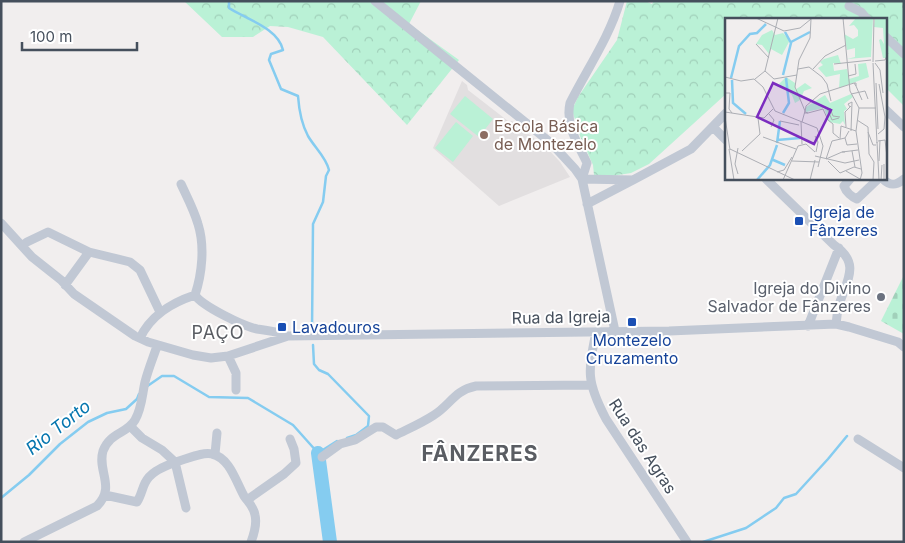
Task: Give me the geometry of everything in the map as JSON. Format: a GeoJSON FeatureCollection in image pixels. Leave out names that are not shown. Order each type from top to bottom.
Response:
{"type":"FeatureCollection","features":[{"type":"Feature","properties":{"kind":"street"},"geometry":{"type":"LineString","coordinates":[[375,1],[551,143],[566,158],[582,179],[615,331]]}},
{"type":"Feature","properties":{"kind":"street"},"geometry":{"type":"LineString","coordinates":[[582,179],[587,162],[569,122],[568,112],[570,104],[602,47],[620,1]]}},
{"type":"Feature","properties":{"kind":"street"},"geometry":{"type":"LineString","coordinates":[[850,6],[867,18]]}},
{"type":"Feature","properties":{"kind":"street"},"geometry":{"type":"LineString","coordinates":[[888,39],[904,54]]}},
{"type":"Feature","properties":{"kind":"street"},"geometry":{"type":"LineString","coordinates":[[888,112],[904,127]]}},
{"type":"Feature","properties":{"kind":"street"},"geometry":{"type":"LineString","coordinates":[[587,204],[691,149],[725,114]]}},
{"type":"Feature","properties":{"kind":"street"},"geometry":{"type":"LineString","coordinates":[[713,127],[725,139]]}},
{"type":"Feature","properties":{"kind":"street"},"geometry":{"type":"LineString","coordinates":[[582,179],[633,180]]}},
{"type":"Feature","properties":{"kind":"street"},"geometry":{"type":"LineString","coordinates":[[849,180],[844,186],[853,198],[857,198],[877,180]]}},
{"type":"Feature","properties":{"kind":"street"},"geometry":{"type":"LineString","coordinates":[[884,180],[888,184],[893,185],[904,180]]}},
{"type":"Feature","properties":{"kind":"street"},"geometry":{"type":"LineString","coordinates":[[773,181],[845,254],[850,266],[849,278],[838,306],[836,324]]}},
{"type":"Feature","properties":{"kind":"street"},"geometry":{"type":"LineString","coordinates":[[140,338],[145,328],[160,312],[195,295],[200,280],[202,242],[199,225],[181,184]]}},
{"type":"Feature","properties":{"kind":"street"},"geometry":{"type":"LineString","coordinates":[[1,223],[32,257],[74,294],[140,338],[157,346],[211,358],[228,356],[288,336]]}},
{"type":"Feature","properties":{"kind":"street"},"geometry":{"type":"LineString","coordinates":[[22,246],[48,232],[88,252],[130,262],[140,270],[160,312]]}},
{"type":"Feature","properties":{"kind":"street"},"geometry":{"type":"LineString","coordinates":[[808,326],[839,248]]}},
{"type":"Feature","properties":{"kind":"street"},"geometry":{"type":"LineString","coordinates":[[65,285],[88,252]]}},
{"type":"Feature","properties":{"kind":"street"},"geometry":{"type":"LineString","coordinates":[[195,295],[202,303],[232,319],[256,328],[279,331],[288,336]]}},
{"type":"Feature","properties":{"kind":"street","name":"Rua da Igreja"},"geometry":{"type":"LineString","coordinates":[[288,336],[596,332],[836,324],[849,326],[898,342],[904,347]]}},
{"type":"Feature","properties":{"kind":"street","name":"Rua das Agras"},"geometry":{"type":"LineString","coordinates":[[596,332],[590,364],[591,385],[595,398],[687,542]]}},
{"type":"Feature","properties":{"kind":"street"},"geometry":{"type":"LineString","coordinates":[[24,542],[98,506],[103,500],[106,480],[102,468],[103,453],[108,441],[130,427],[137,417],[145,383],[157,346]]}},
{"type":"Feature","properties":{"kind":"street"},"geometry":{"type":"LineString","coordinates":[[228,356],[236,373],[236,390]]}},
{"type":"Feature","properties":{"kind":"street"},"geometry":{"type":"LineString","coordinates":[[322,457],[340,444],[355,440],[376,428],[383,427],[396,436],[436,415],[452,398],[468,388],[476,386],[591,385]]}},
{"type":"Feature","properties":{"kind":"street"},"geometry":{"type":"LineString","coordinates":[[130,427],[175,462],[186,508]]}},
{"type":"Feature","properties":{"kind":"street"},"geometry":{"type":"LineString","coordinates":[[214,454],[217,433]]}},
{"type":"Feature","properties":{"kind":"street"},"geometry":{"type":"LineString","coordinates":[[247,500],[284,474],[296,463],[294,448],[290,439]]}},
{"type":"Feature","properties":{"kind":"street"},"geometry":{"type":"LineString","coordinates":[[858,439],[904,468]]}},
{"type":"Feature","properties":{"kind":"street"},"geometry":{"type":"LineString","coordinates":[[105,495],[137,502],[145,483],[150,475],[157,470],[204,453],[214,454],[224,461],[254,509],[256,517],[251,542]]}},
{"type":"Feature","properties":{"kind":"shaded area","name":"Escola Básica de Montezelo"},"geometry":{"type":"Polygon","coordinates":[[[462,81],[467,85],[468,90],[549,150],[570,177],[499,206],[433,148],[462,81]]]}},
{"type":"Feature","properties":{"kind":"green space"},"geometry":{"type":"Polygon","coordinates":[[[184,1],[421,1],[409,24],[459,60],[407,125],[323,37],[288,27],[270,26],[253,37],[222,37],[184,1]]]}},
{"type":"Feature","properties":{"kind":"green space"},"geometry":{"type":"Polygon","coordinates":[[[627,1],[645,1],[652,4],[654,1],[904,1],[904,106],[888,90],[888,18],[725,18],[725,95],[649,164],[631,173],[612,176],[594,175],[593,165],[580,136],[572,110],[578,97],[617,40],[627,1]]]}},
{"type":"Feature","properties":{"kind":"green space"},"geometry":{"type":"Polygon","coordinates":[[[465,96],[493,119],[479,137],[450,114],[465,96]]]}},
{"type":"Feature","properties":{"kind":"green space"},"geometry":{"type":"Polygon","coordinates":[[[456,122],[473,136],[453,162],[435,148],[456,122]]]}},
{"type":"Feature","properties":{"kind":"green space"},"geometry":{"type":"Polygon","coordinates":[[[904,275],[904,334],[881,321],[904,275]]]}},
{"type":"Feature","properties":{"kind":"waterway"},"geometry":{"type":"LineString","coordinates":[[229,1],[229,8],[261,25],[280,42],[283,50],[271,54],[269,60],[281,89],[298,96],[301,116],[306,131],[329,170],[326,176],[323,202],[313,224],[312,331]]}},
{"type":"Feature","properties":{"kind":"waterway"},"geometry":{"type":"LineString","coordinates":[[313,345],[314,364],[319,370],[328,374],[369,416],[368,426],[356,435],[347,438]]}},
{"type":"Feature","properties":{"kind":"waterway","name":"Rio Torto"},"geometry":{"type":"LineString","coordinates":[[146,387],[162,376],[174,376],[209,397],[248,398],[293,425],[318,453],[337,441]]}},
{"type":"Feature","properties":{"kind":"waterway","name":"Rio Torto"},"geometry":{"type":"LineString","coordinates":[[1,498],[29,475],[60,444],[88,422],[107,413],[126,409],[137,399],[139,394]]}},
{"type":"Feature","properties":{"kind":"waterway"},"geometry":{"type":"LineString","coordinates":[[703,542],[746,528],[776,508],[784,498],[796,494],[847,436]]}},
{"type":"Feature","properties":{"kind":"waterway","name":"Rio Torto"},"geometry":{"type":"LineString","coordinates":[[318,453],[330,542]]}},
{"type":"Feature","properties":{"kind":"place","name":"Escola Básica de Montezelo"},"geometry":{"type":"Point","coordinates":[484,135]}},
{"type":"Feature","properties":{"kind":"place","name":"Igreja de Fânzeres"},"geometry":{"type":"Point","coordinates":[799,221]}},
{"type":"Feature","properties":{"kind":"place","name":"Igreja do Divino Salvador de Fânzeres"},"geometry":{"type":"Point","coordinates":[881,297]}},
{"type":"Feature","properties":{"kind":"place","name":"Montezelo Cruzamento"},"geometry":{"type":"Point","coordinates":[632,322]}},
{"type":"Feature","properties":{"kind":"place","name":"Lavadouros"},"geometry":{"type":"Point","coordinates":[282,327]}},
{"type":"Feature","properties":{"kind":"district","name":"PAÇO"},"geometry":{"type":"Point","coordinates":[218,332]}},
{"type":"Feature","properties":{"kind":"district","name":"FÂNZERES"},"geometry":{"type":"Point","coordinates":[480,453]}}]}
